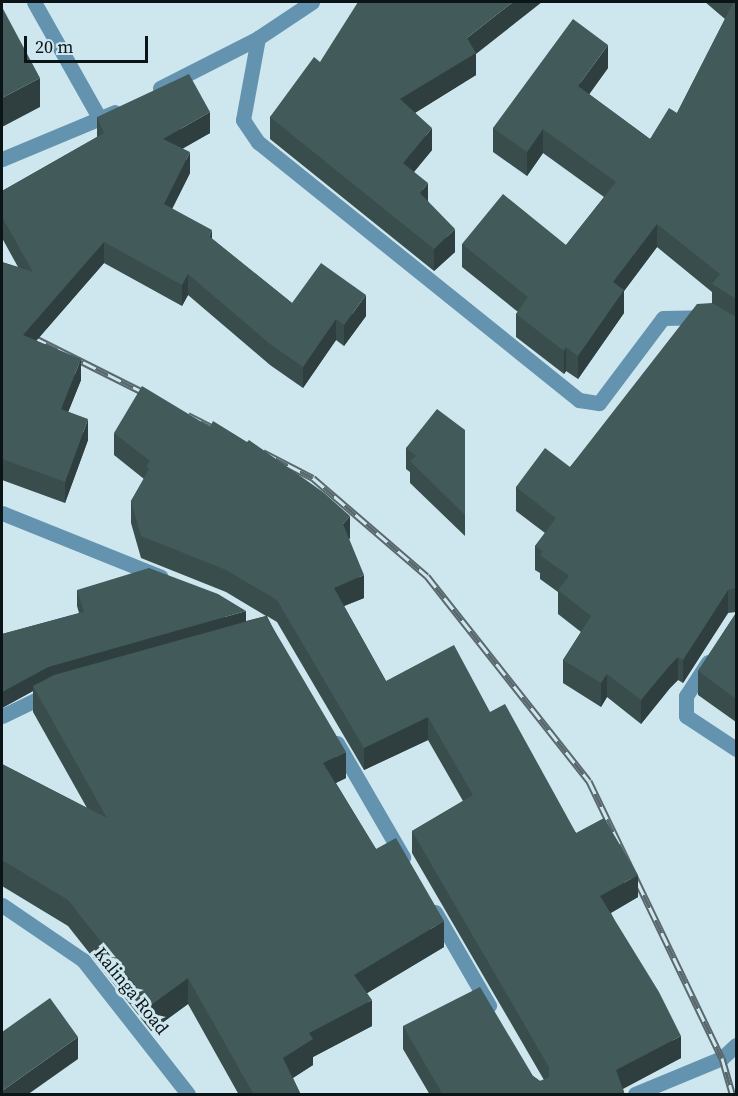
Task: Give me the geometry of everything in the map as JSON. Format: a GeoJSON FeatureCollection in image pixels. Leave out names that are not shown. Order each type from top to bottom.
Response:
{"type":"FeatureCollection","features":[{"type":"Feature","properties":{"kind":"street"},"geometry":{"type":"LineString","coordinates":[[34,2],[100,119]]}},
{"type":"Feature","properties":{"kind":"street"},"geometry":{"type":"LineString","coordinates":[[2,159],[100,119],[258,38],[312,2]]}},
{"type":"Feature","properties":{"kind":"street"},"geometry":{"type":"LineString","coordinates":[[258,38],[243,120],[258,142],[579,400],[599,404],[663,318],[715,317],[736,331]]}},
{"type":"Feature","properties":{"kind":"street"},"geometry":{"type":"LineString","coordinates":[[2,513],[178,583]]}},
{"type":"Feature","properties":{"kind":"street"},"geometry":{"type":"LineString","coordinates":[[718,648],[686,696],[686,716],[736,749]]}},
{"type":"Feature","properties":{"kind":"street"},"geometry":{"type":"LineString","coordinates":[[2,716],[62,689]]}},
{"type":"Feature","properties":{"kind":"street"},"geometry":{"type":"LineString","coordinates":[[331,734],[409,868]]}},
{"type":"Feature","properties":{"kind":"street"},"geometry":{"type":"LineString","coordinates":[[427,898],[499,1022]]}},
{"type":"Feature","properties":{"kind":"street","name":"Kalinga Road"},"geometry":{"type":"LineString","coordinates":[[2,905],[82,960],[188,1095]]}},
{"type":"Feature","properties":{"kind":"street"},"geometry":{"type":"LineString","coordinates":[[635,1095],[722,1058],[736,1045]]}},
{"type":"Feature","properties":{"kind":"building"},"geometry":{"type":"Polygon","coordinates":[[[358,2],[513,2],[467,38],[476,53],[400,99],[432,128],[403,163],[428,183],[420,193],[455,229],[434,249],[270,117],[314,57],[320,62],[358,2]]]}},
{"type":"Feature","properties":{"kind":"building"},"geometry":{"type":"Polygon","coordinates":[[[732,2],[736,2],[736,299],[712,284],[720,274],[657,224],[613,282],[624,290],[578,356],[566,347],[564,351],[516,314],[528,297],[462,244],[503,194],[566,245],[616,182],[543,129],[527,152],[493,128],[573,19],[608,45],[578,86],[650,139],[669,108],[677,113],[732,2]]]}},
{"type":"Feature","properties":{"kind":"building"},"geometry":{"type":"Polygon","coordinates":[[[2,7],[40,78],[2,98],[2,7]]]}},
{"type":"Feature","properties":{"kind":"building"},"geometry":{"type":"Polygon","coordinates":[[[189,74],[210,112],[163,139],[190,152],[164,204],[212,230],[209,236],[292,303],[321,263],[366,295],[344,325],[336,319],[303,367],[270,344],[188,274],[182,285],[104,242],[23,335],[81,359],[61,409],[88,419],[65,482],[2,459],[2,262],[33,272],[2,217],[2,191],[104,133],[97,117],[189,74]]]}},
{"type":"Feature","properties":{"kind":"building"},"geometry":{"type":"Polygon","coordinates":[[[712,303],[736,317],[736,588],[728,590],[683,660],[678,657],[641,700],[607,674],[601,683],[563,660],[591,616],[558,590],[569,576],[540,555],[543,551],[535,546],[556,518],[516,487],[545,448],[570,467],[697,304],[712,303]]]}},
{"type":"Feature","properties":{"kind":"building"},"geometry":{"type":"Polygon","coordinates":[[[142,386],[210,427],[213,421],[247,442],[249,440],[323,492],[350,516],[343,524],[364,575],[334,588],[386,681],[454,645],[490,712],[505,704],[576,833],[604,818],[638,875],[600,896],[659,992],[681,1036],[616,1070],[625,1095],[442,1095],[403,1026],[480,987],[533,1076],[540,1081],[549,1077],[549,1067],[412,831],[473,795],[428,717],[364,748],[277,600],[226,570],[141,536],[131,501],[149,469],[146,466],[150,461],[114,433],[142,386]]]}},
{"type":"Feature","properties":{"kind":"building"},"geometry":{"type":"Polygon","coordinates":[[[437,409],[465,430],[465,515],[410,461],[416,456],[406,448],[437,409]]]}},
{"type":"Feature","properties":{"kind":"building"},"geometry":{"type":"Polygon","coordinates":[[[149,568],[218,594],[246,611],[48,667],[2,692],[2,634],[84,612],[77,590],[149,568]]]}},
{"type":"Feature","properties":{"kind":"building"},"geometry":{"type":"Polygon","coordinates":[[[736,613],[736,699],[698,671],[736,613]]]}},
{"type":"Feature","properties":{"kind":"building"},"geometry":{"type":"Polygon","coordinates":[[[266,616],[346,752],[323,763],[376,849],[396,838],[444,921],[354,975],[372,1000],[309,1033],[313,1039],[283,1058],[301,1095],[254,1095],[188,978],[151,1005],[68,900],[2,860],[2,764],[107,818],[33,686],[54,675],[266,616]]]}},
{"type":"Feature","properties":{"kind":"building"},"geometry":{"type":"Polygon","coordinates":[[[50,998],[78,1037],[2,1091],[2,1032],[50,998]]]}},
{"type":"Feature","properties":{"kind":"railway"},"geometry":{"type":"LineString","coordinates":[[2,327],[33,337],[153,397]]}},
{"type":"Feature","properties":{"kind":"railway"},"geometry":{"type":"LineString","coordinates":[[188,415],[225,434]]}},
{"type":"Feature","properties":{"kind":"railway"},"geometry":{"type":"LineString","coordinates":[[263,452],[313,478],[427,576],[589,781],[722,1058],[732,1094]]}}]}
